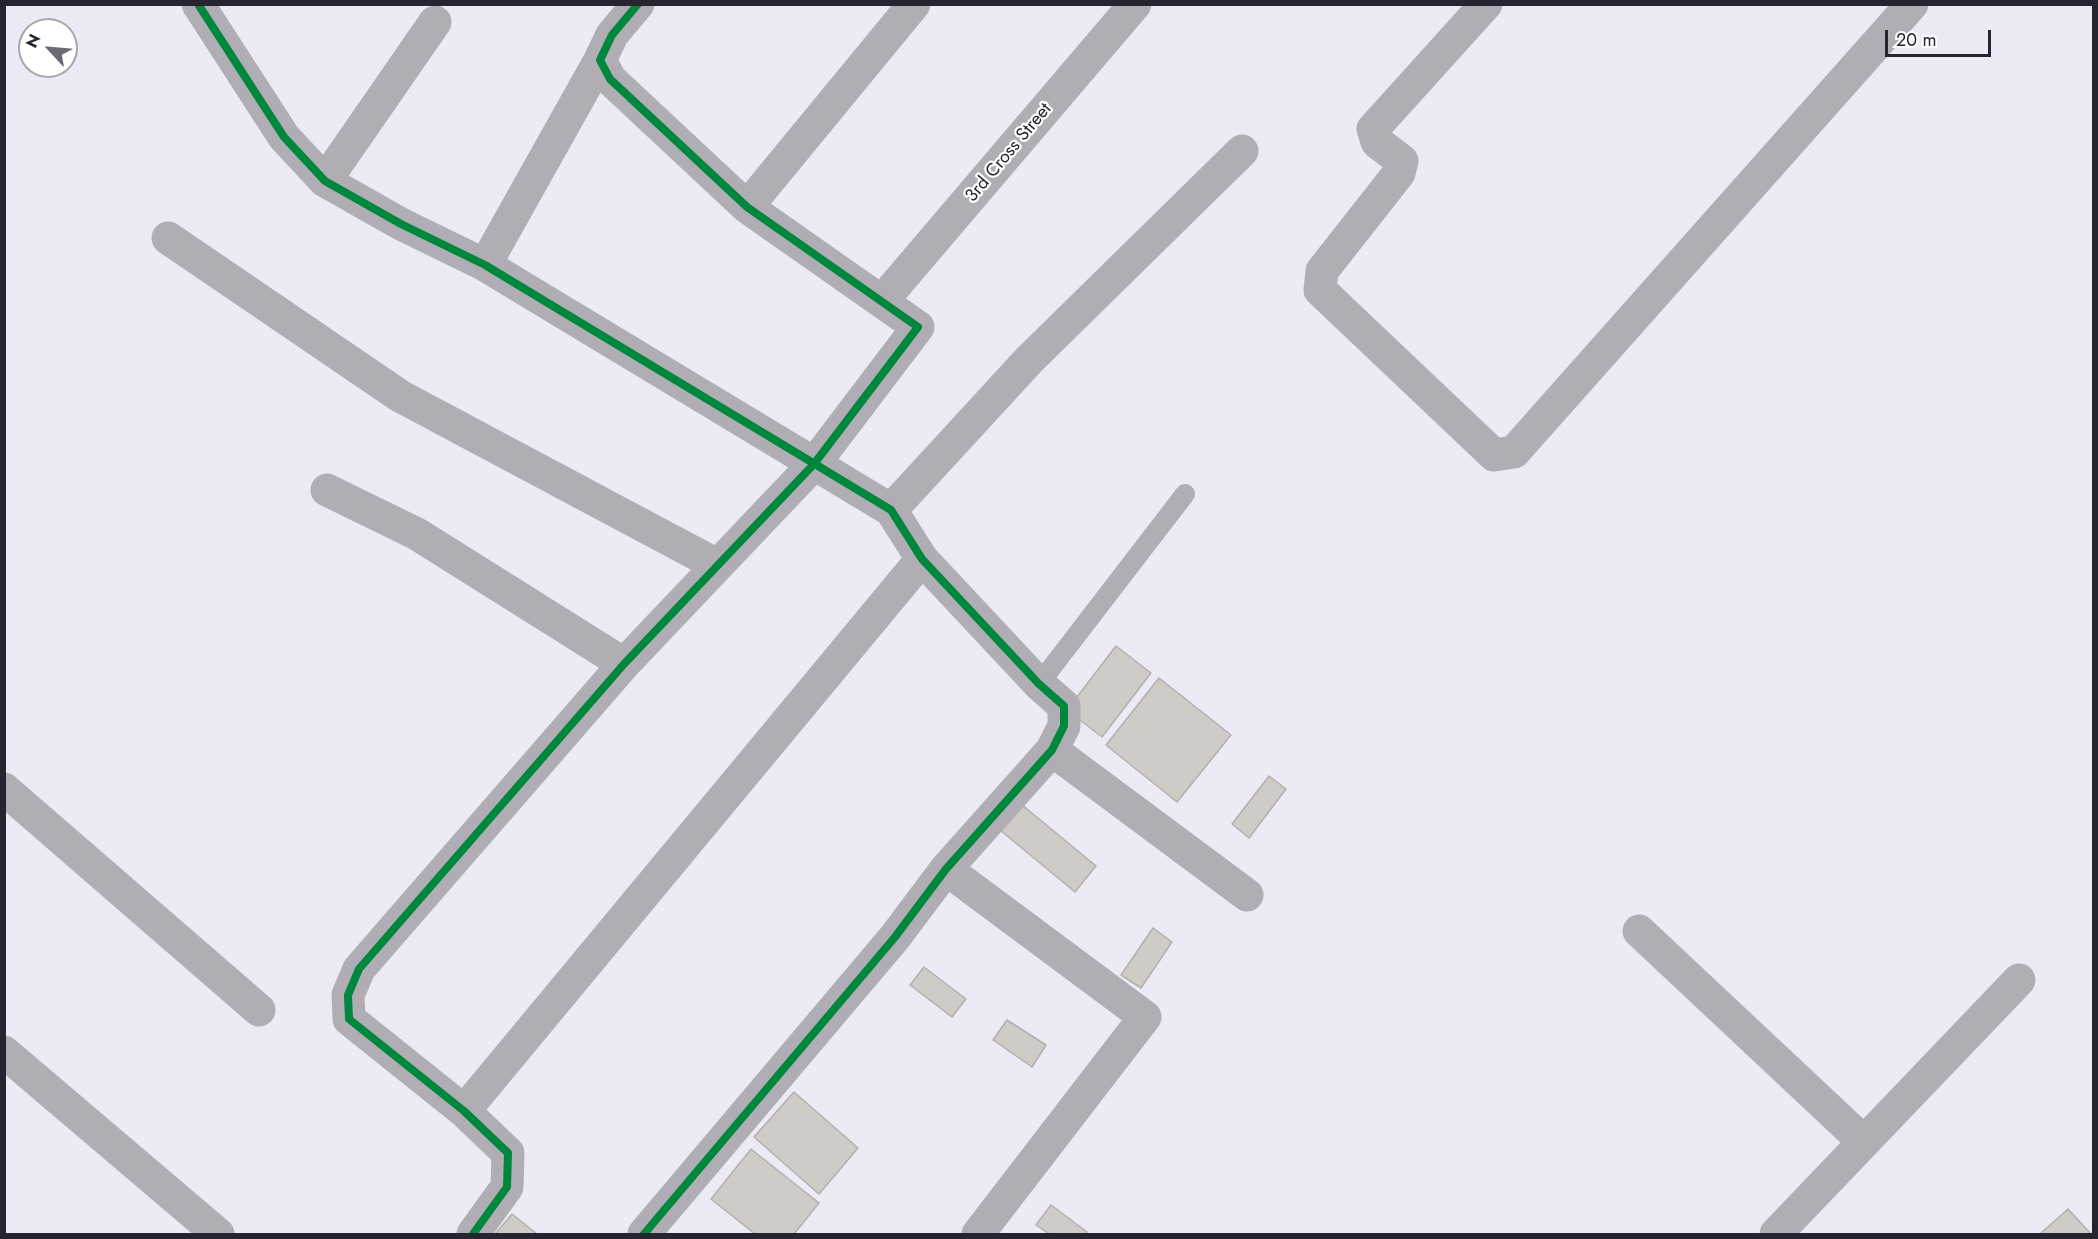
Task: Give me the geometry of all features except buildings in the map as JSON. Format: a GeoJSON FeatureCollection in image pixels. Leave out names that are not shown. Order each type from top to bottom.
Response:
{"type":"FeatureCollection","features":[{"type":"Feature","properties":{"kind":"street"},"geometry":{"type":"LineString","coordinates":[[198,4],[284,137],[325,181],[401,224],[485,265],[891,510],[922,559],[1039,684],[1064,706],[1064,726],[1052,750],[946,869],[895,937],[644,1234]]}},
{"type":"Feature","properties":{"kind":"street"},"geometry":{"type":"LineString","coordinates":[[485,265],[612,35],[638,4]]}},
{"type":"Feature","properties":{"kind":"street"},"geometry":{"type":"LineString","coordinates":[[747,207],[914,4]]}},
{"type":"Feature","properties":{"kind":"street","name":"3rd Cross Street"},"geometry":{"type":"LineString","coordinates":[[882,301],[1135,4]]}},
{"type":"Feature","properties":{"kind":"street"},"geometry":{"type":"LineString","coordinates":[[1486,4],[1373,129],[1377,142],[1402,161],[1398,173],[1322,271],[1320,290],[1494,455],[1514,452],[1912,4]]}},
{"type":"Feature","properties":{"kind":"street"},"geometry":{"type":"LineString","coordinates":[[325,181],[435,22]]}},
{"type":"Feature","properties":{"kind":"street"},"geometry":{"type":"LineString","coordinates":[[473,1234],[507,1187],[508,1153],[464,1111],[349,1019],[348,995],[358,969],[624,664],[814,464],[918,327],[747,207],[610,79],[600,60]]}},
{"type":"Feature","properties":{"kind":"street"},"geometry":{"type":"LineString","coordinates":[[891,510],[1029,360],[1242,151]]}},
{"type":"Feature","properties":{"kind":"street"},"geometry":{"type":"LineString","coordinates":[[168,238],[400,396],[717,565]]}},
{"type":"Feature","properties":{"kind":"street"},"geometry":{"type":"LineString","coordinates":[[327,490],[417,534],[624,664]]}},
{"type":"Feature","properties":{"kind":"street"},"geometry":{"type":"LineString","coordinates":[[464,1111],[922,559]]}},
{"type":"Feature","properties":{"kind":"street"},"geometry":{"type":"LineString","coordinates":[[1052,750],[1247,895]]}},
{"type":"Feature","properties":{"kind":"street"},"geometry":{"type":"LineString","coordinates":[[4,789],[259,1011]]}},
{"type":"Feature","properties":{"kind":"street"},"geometry":{"type":"LineString","coordinates":[[946,869],[1145,1017],[978,1234]]}},
{"type":"Feature","properties":{"kind":"street"},"geometry":{"type":"LineString","coordinates":[[1640,931],[1864,1142]]}},
{"type":"Feature","properties":{"kind":"street"},"geometry":{"type":"LineString","coordinates":[[1776,1234],[2019,980]]}},
{"type":"Feature","properties":{"kind":"street"},"geometry":{"type":"LineString","coordinates":[[4,1052],[218,1234]]}},
{"type":"Feature","properties":{"kind":"lane"},"geometry":{"type":"LineString","coordinates":[[1039,684],[1185,494]]}},
{"type":"Feature","properties":{"kind":"cycle path"},"geometry":{"type":"LineString","coordinates":[[198,4],[284,137],[325,181],[401,224],[485,265],[891,510],[922,559],[1039,684],[1064,706],[1064,726],[1052,750],[946,869],[895,937],[644,1234]]}},
{"type":"Feature","properties":{"kind":"cycle path"},"geometry":{"type":"LineString","coordinates":[[473,1234],[507,1187],[508,1153],[464,1111],[349,1019],[348,995],[359,969],[624,664],[814,464],[918,327],[747,207],[610,79],[600,60],[612,35],[638,4]]}}]}
